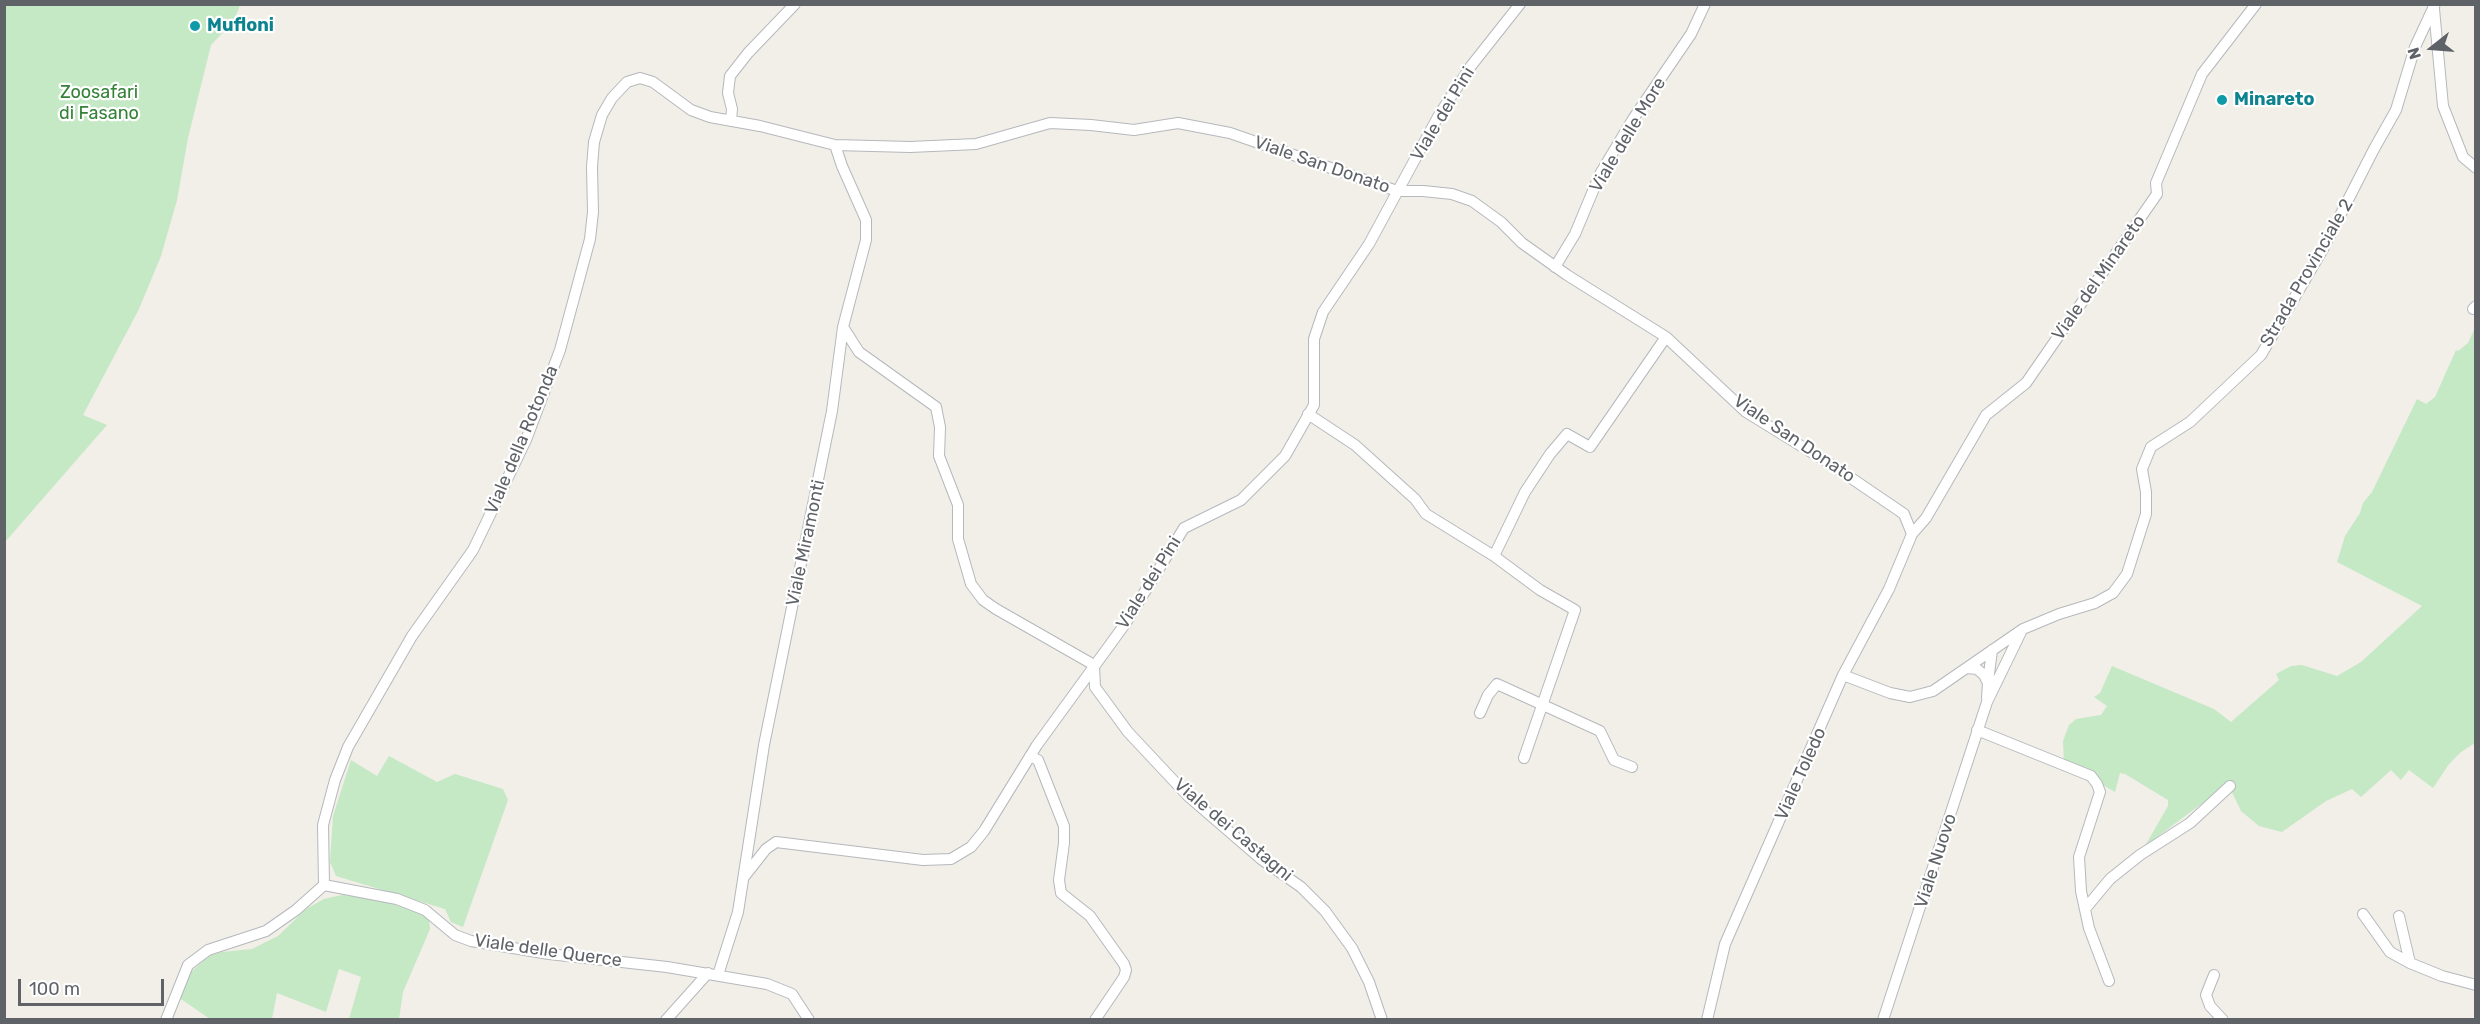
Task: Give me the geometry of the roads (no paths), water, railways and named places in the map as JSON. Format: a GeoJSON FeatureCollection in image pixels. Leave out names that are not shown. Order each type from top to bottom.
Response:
{"type":"FeatureCollection","features":[{"type":"Feature","properties":{"kind":"street"},"geometry":{"type":"LineString","coordinates":[[731,121],[732,109],[728,93],[730,76],[748,53],[795,4]]}},
{"type":"Feature","properties":{"kind":"street","name":"Viale dei Pini"},"geometry":{"type":"LineString","coordinates":[[744,877],[766,849],[776,842],[923,860],[951,859],[971,847],[984,831],[1030,756],[1125,624],[1184,528],[1241,500],[1285,456],[1314,405],[1314,339],[1323,312],[1369,244],[1433,125],[1465,75],[1520,4]]}},
{"type":"Feature","properties":{"kind":"street","name":"Viale delle More"},"geometry":{"type":"LineString","coordinates":[[1555,267],[1575,234],[1600,174],[1633,119],[1691,34],[1705,4]]}},
{"type":"Feature","properties":{"kind":"street","name":"Viale del Minareto"},"geometry":{"type":"LineString","coordinates":[[1912,534],[1926,518],[1986,415],[2026,383],[2157,194],[2156,183],[2202,74],[2256,4]]}},
{"type":"Feature","properties":{"kind":"street"},"geometry":{"type":"LineString","coordinates":[[2434,5],[2443,106],[2463,158],[2475,168]]}},
{"type":"Feature","properties":{"kind":"street","name":"Strada Provinciale 2"},"geometry":{"type":"LineString","coordinates":[[1843,675],[1890,693],[1910,697],[1933,691],[2022,629],[2113,593],[2127,574],[2146,514],[2146,492],[2142,469],[2148,453],[2162,438],[2197,416],[2261,355],[2324,249],[2396,110],[2415,47],[2434,5]]}},
{"type":"Feature","properties":{"kind":"street","name":"Viale della Rotonda"},"geometry":{"type":"LineString","coordinates":[[324,885],[323,825],[335,780],[348,747],[412,636],[473,550],[526,440],[555,363],[569,321],[590,239],[593,212],[594,142],[602,115],[612,98],[627,82],[640,78],[653,82],[691,110],[731,121]]}},
{"type":"Feature","properties":{"kind":"street","name":"Viale San Donato"},"geometry":{"type":"LineString","coordinates":[[731,121],[835,145],[910,147],[976,144],[1050,123],[1134,130],[1178,123],[1230,133],[1397,191],[1423,190],[1452,194],[1472,201],[1555,267],[1666,337],[1746,412],[1832,465],[1904,514],[1912,534]]}},
{"type":"Feature","properties":{"kind":"street","name":"Viale Miramonti"},"geometry":{"type":"LineString","coordinates":[[713,974],[727,947],[738,912],[764,745],[832,411],[843,327],[866,240],[866,220],[835,145]]}},
{"type":"Feature","properties":{"kind":"street"},"geometry":{"type":"LineString","coordinates":[[843,327],[859,352],[936,407],[940,427],[939,456],[958,505],[958,539],[971,584],[983,600],[996,609],[1094,665]]}},
{"type":"Feature","properties":{"kind":"street"},"geometry":{"type":"LineString","coordinates":[[1494,556],[1525,492],[1550,454],[1567,434],[1590,447],[1666,337]]}},
{"type":"Feature","properties":{"kind":"street"},"geometry":{"type":"LineString","coordinates":[[1308,414],[1355,445],[1415,499],[1426,514],[1494,556],[1540,590],[1575,610],[1524,758]]}},
{"type":"Feature","properties":{"kind":"street","name":"Viale Toledo"},"geometry":{"type":"LineString","coordinates":[[1707,1020],[1725,944],[1843,675],[1889,589],[1912,534]]}},
{"type":"Feature","properties":{"kind":"street","name":"Viale Nuovo"},"geometry":{"type":"LineString","coordinates":[[1883,1020],[1977,730],[2001,669],[2022,629]]}},
{"type":"Feature","properties":{"kind":"street"},"geometry":{"type":"LineString","coordinates":[[1992,650],[1998,658],[2001,669]]}},
{"type":"Feature","properties":{"kind":"street","name":"Viale Nuovo"},"geometry":{"type":"LineString","coordinates":[[1987,702],[1992,650]]}},
{"type":"Feature","properties":{"kind":"street","name":"Viale dei Castagni"},"geometry":{"type":"LineString","coordinates":[[1094,665],[1095,687],[1128,732],[1188,796],[1261,859],[1301,887],[1324,911],[1352,948],[1369,982],[1382,1020]]}},
{"type":"Feature","properties":{"kind":"street"},"geometry":{"type":"LineString","coordinates":[[1967,668],[1977,669],[1988,683]]}},
{"type":"Feature","properties":{"kind":"street"},"geometry":{"type":"LineString","coordinates":[[1480,712],[1488,695],[1497,684],[1600,731],[1614,760],[1632,767]]}},
{"type":"Feature","properties":{"kind":"street"},"geometry":{"type":"LineString","coordinates":[[1977,730],[2091,776],[2097,784],[2100,792],[2079,857],[2081,891],[2089,928],[2109,981]]}},
{"type":"Feature","properties":{"kind":"street"},"geometry":{"type":"LineString","coordinates":[[1030,756],[1038,760],[1064,826],[1059,880],[1061,893],[1090,916],[1126,970],[1095,1020]]}},
{"type":"Feature","properties":{"kind":"street"},"geometry":{"type":"LineString","coordinates":[[2085,909],[2110,879],[2139,855],[2190,822],[2230,786]]}},
{"type":"Feature","properties":{"kind":"street"},"geometry":{"type":"LineString","coordinates":[[166,1020],[188,965],[208,950],[266,931],[296,910],[324,885]]}},
{"type":"Feature","properties":{"kind":"street","name":"Viale delle Querce"},"geometry":{"type":"LineString","coordinates":[[324,885],[397,899],[425,910],[455,936],[471,941],[549,954],[680,969],[767,984],[792,994],[809,1020]]}},
{"type":"Feature","properties":{"kind":"street"},"geometry":{"type":"LineString","coordinates":[[2363,914],[2390,952],[2442,976],[2475,985]]}},
{"type":"Feature","properties":{"kind":"street"},"geometry":{"type":"LineString","coordinates":[[2399,916],[2410,963]]}},
{"type":"Feature","properties":{"kind":"street"},"geometry":{"type":"LineString","coordinates":[[666,1020],[713,974]]}},
{"type":"Feature","properties":{"kind":"street"},"geometry":{"type":"LineString","coordinates":[[2214,975],[2206,995],[2210,1006],[2223,1020]]}},
{"type":"Feature","properties":{"kind":"place","name":"Mufloni"},"geometry":{"type":"Point","coordinates":[195,26]}},
{"type":"Feature","properties":{"kind":"place","name":"Minareto"},"geometry":{"type":"Point","coordinates":[2222,100]}},
{"type":"Feature","properties":{"kind":"park label","name":"Zoosafari di Fasano"},"geometry":{"type":"Point","coordinates":[99,103]}}]}
